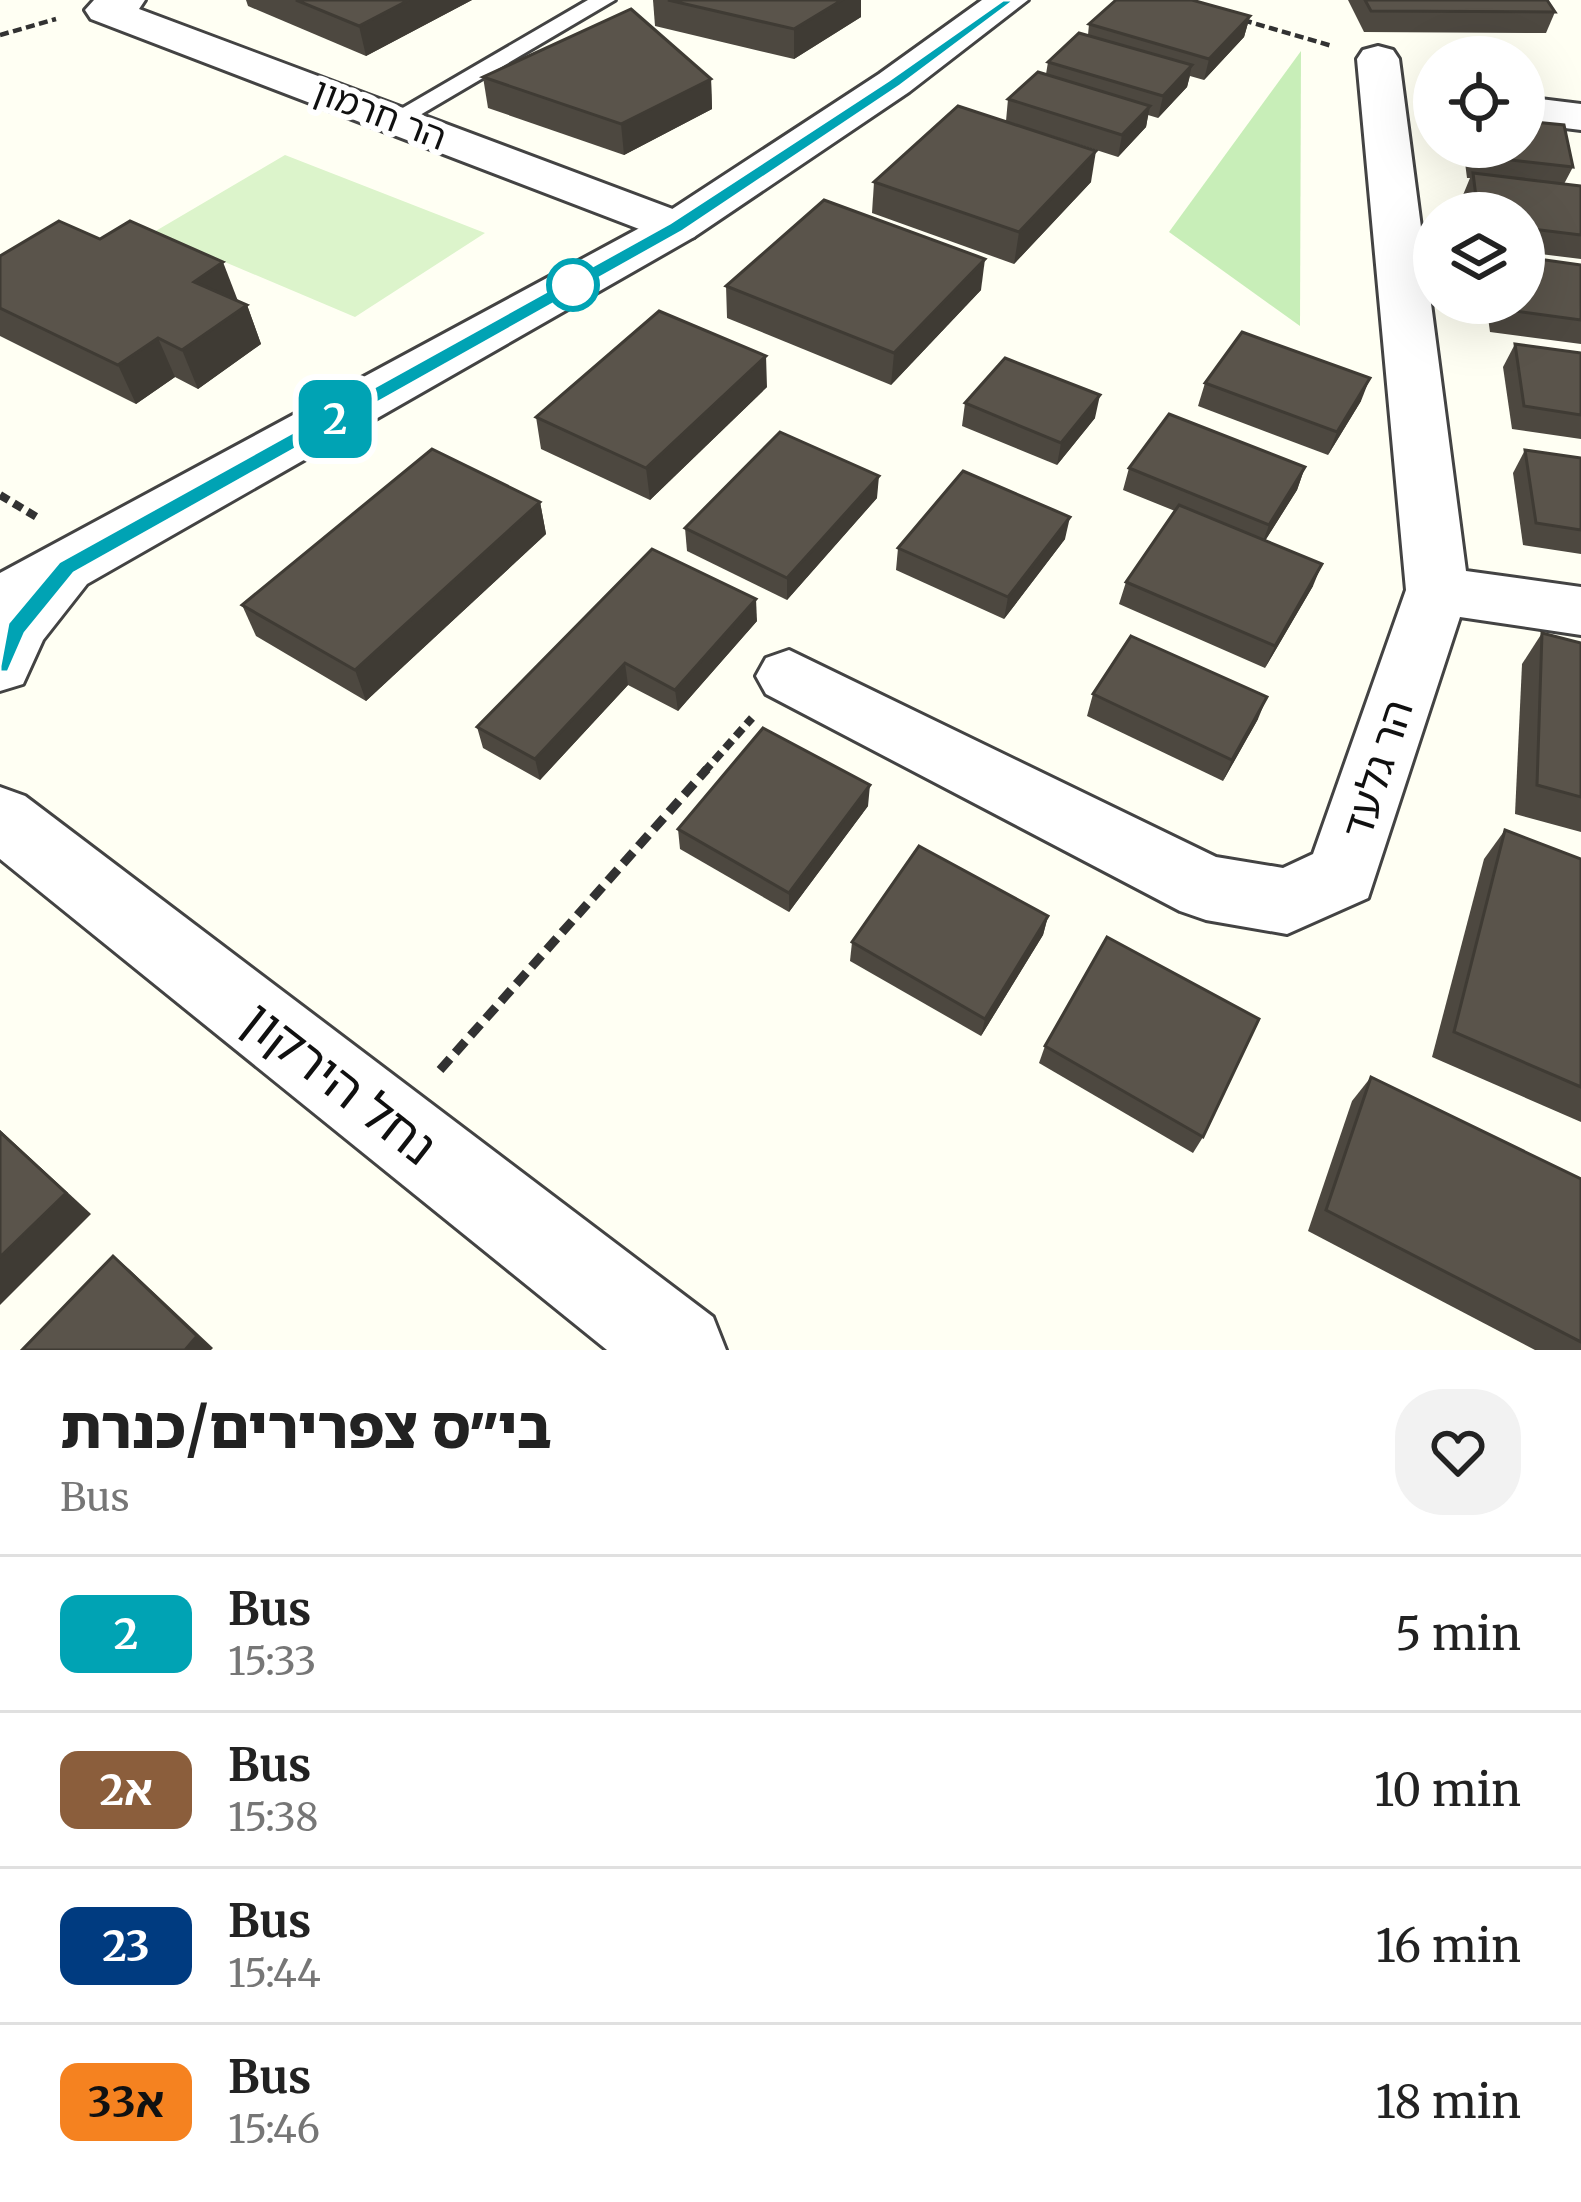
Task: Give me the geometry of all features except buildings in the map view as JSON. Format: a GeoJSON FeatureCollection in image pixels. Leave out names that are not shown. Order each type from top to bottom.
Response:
{"type":"FeatureCollection","features":[{"type":"Feature","properties":{"kind":"street","name":"הר חרמון"},"geometry":{"type":"LineString","coordinates":[[125,0],[105,10],[676,227]]}},
{"type":"Feature","properties":{"kind":"street"},"geometry":{"type":"LineString","coordinates":[[0,601],[676,227],[894,83],[1008,0]]}},
{"type":"Feature","properties":{"kind":"street","name":"הר גלעד"},"geometry":{"type":"LineString","coordinates":[[789,676],[1206,888],[1287,901],[1342,875],[1437,590],[1392,84]]}},
{"type":"Feature","properties":{"kind":"street"},"geometry":{"type":"LineString","coordinates":[[1545,112],[1581,116]]}},
{"type":"Feature","properties":{"kind":"street"},"geometry":{"type":"LineString","coordinates":[[0,666],[16,629],[67,567]]}},
{"type":"Feature","properties":{"kind":"street"},"geometry":{"type":"LineString","coordinates":[[1437,590],[1581,610]]}},
{"type":"Feature","properties":{"kind":"street","name":"נחל הירקון"},"geometry":{"type":"LineString","coordinates":[[7,813],[680,1350]]}},
{"type":"Feature","properties":{"kind":"lane"},"geometry":{"type":"LineString","coordinates":[[394,120],[604,0]]}},
{"type":"Feature","properties":{"kind":"path"},"geometry":{"type":"LineString","coordinates":[[1233,18],[1314,41]]}},
{"type":"Feature","properties":{"kind":"path"},"geometry":{"type":"LineString","coordinates":[[392,1124],[789,676]]}},
{"type":"Feature","properties":{"kind":"green space"},"geometry":{"type":"Polygon","coordinates":[[[1301,51],[1300,326],[1169,232],[1301,51]]]}},
{"type":"Feature","properties":{"kind":"green space"},"geometry":{"type":"Polygon","coordinates":[[[285,155],[485,233],[355,317],[154,232],[285,155]]]}},
{"type":"Feature","properties":{"kind":"bus line","name":"2"},"geometry":{"type":"LineString","coordinates":[[0,666],[16,629],[67,567],[676,227],[894,83],[1008,0]]}}]}
